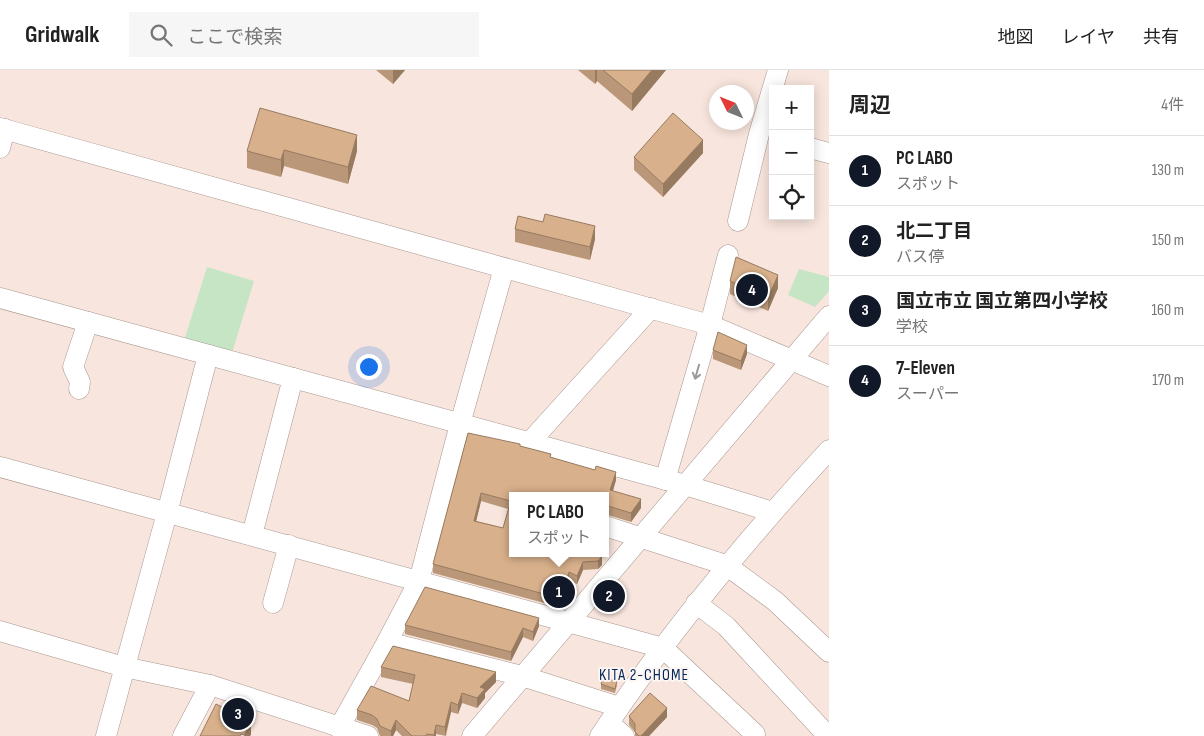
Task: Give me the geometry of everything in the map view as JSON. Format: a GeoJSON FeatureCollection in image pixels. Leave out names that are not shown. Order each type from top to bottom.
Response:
{"type":"FeatureCollection","features":[{"type":"Feature","properties":{"kind":"street"},"geometry":{"type":"LineString","coordinates":[[738,221],[766,136],[778,70]]}},
{"type":"Feature","properties":{"kind":"street"},"geometry":{"type":"LineString","coordinates":[[2,135],[504,268],[710,325],[829,376]]}},
{"type":"Feature","properties":{"kind":"street"},"geometry":{"type":"LineString","coordinates":[[814,149],[829,153]]}},
{"type":"Feature","properties":{"kind":"street"},"geometry":{"type":"LineString","coordinates":[[665,480],[710,325],[728,255]]}},
{"type":"Feature","properties":{"kind":"street"},"geometry":{"type":"LineString","coordinates":[[339,728],[419,581],[460,424],[504,268]]}},
{"type":"Feature","properties":{"kind":"street"},"geometry":{"type":"LineString","coordinates":[[0,298],[685,485],[773,512]]}},
{"type":"Feature","properties":{"kind":"street"},"geometry":{"type":"LineString","coordinates":[[529,443],[651,308]]}},
{"type":"Feature","properties":{"kind":"street"},"geometry":{"type":"LineString","coordinates":[[472,736],[829,316]]}},
{"type":"Feature","properties":{"kind":"street"},"geometry":{"type":"LineString","coordinates":[[78,388],[80,382],[73,366],[88,322]]}},
{"type":"Feature","properties":{"kind":"street"},"geometry":{"type":"LineString","coordinates":[[106,736],[208,355]]}},
{"type":"Feature","properties":{"kind":"street"},"geometry":{"type":"LineString","coordinates":[[252,535],[293,378]]}},
{"type":"Feature","properties":{"kind":"street"},"geometry":{"type":"LineString","coordinates":[[387,642],[522,676],[613,726],[663,648],[726,565],[773,512],[825,462]]}},
{"type":"Feature","properties":{"kind":"street"},"geometry":{"type":"LineString","coordinates":[[0,467],[663,648],[755,734],[753,736]]}},
{"type":"Feature","properties":{"kind":"street"},"geometry":{"type":"LineString","coordinates":[[609,527],[726,565],[775,602],[829,652]]}},
{"type":"Feature","properties":{"kind":"street"},"geometry":{"type":"LineString","coordinates":[[273,603],[289,545]]}},
{"type":"Feature","properties":{"kind":"street"},"geometry":{"type":"LineString","coordinates":[[696,603],[726,626],[827,734]]}},
{"type":"Feature","properties":{"kind":"street"},"geometry":{"type":"LineString","coordinates":[[0,631],[124,667],[210,685],[368,736]]}},
{"type":"Feature","properties":{"kind":"street"},"geometry":{"type":"LineString","coordinates":[[183,736],[210,685]]}},
{"type":"Feature","properties":{"kind":"green space"},"geometry":{"type":"Polygon","coordinates":[[[207,267],[254,281],[231,356],[184,341],[207,267]]]}},
{"type":"Feature","properties":{"kind":"green space"},"geometry":{"type":"Polygon","coordinates":[[[799,269],[829,277],[829,291],[815,307],[788,295],[799,269]]]}},
{"type":"Feature","properties":{"kind":"building"},"geometry":{"type":"Polygon","coordinates":[[[603,70],[652,70],[632,94],[603,70]]]}},
{"type":"Feature","properties":{"kind":"building"},"geometry":{"type":"Polygon","coordinates":[[[260,108],[357,135],[348,167],[284,150],[281,160],[247,151],[260,108]]]}},
{"type":"Feature","properties":{"kind":"building"},"geometry":{"type":"Polygon","coordinates":[[[673,113],[703,140],[663,184],[634,157],[673,113]]]}},
{"type":"Feature","properties":{"kind":"building"},"geometry":{"type":"Polygon","coordinates":[[[545,214],[595,226],[590,247],[515,229],[518,216],[543,222],[545,214]]]}},
{"type":"Feature","properties":{"kind":"building"},"geometry":{"type":"Polygon","coordinates":[[[736,257],[778,275],[768,298],[730,281],[736,257]]]}},
{"type":"Feature","properties":{"kind":"building"},"geometry":{"type":"Polygon","coordinates":[[[718,332],[747,345],[741,361],[713,350],[718,332]]]}},
{"type":"Feature","properties":{"kind":"building"},"geometry":{"type":"Polygon","coordinates":[[[468,433],[520,444],[520,446],[551,454],[550,457],[595,470],[596,466],[616,472],[610,490],[641,499],[631,513],[609,506],[609,492],[509,492],[509,500],[481,493],[474,521],[503,528],[509,508],[509,557],[601,557],[598,561],[583,562],[577,576],[569,572],[563,592],[545,587],[544,594],[433,564],[468,433]]]}},
{"type":"Feature","properties":{"kind":"building"},"geometry":{"type":"Polygon","coordinates":[[[425,587],[539,618],[533,632],[523,628],[511,652],[405,625],[425,587]]]}},
{"type":"Feature","properties":{"kind":"building"},"geometry":{"type":"Polygon","coordinates":[[[393,646],[496,672],[480,687],[485,689],[477,698],[462,693],[458,705],[451,702],[445,727],[436,725],[434,735],[412,736],[396,720],[391,731],[380,726],[377,719],[372,715],[357,710],[371,686],[409,701],[415,675],[381,667],[393,646]]]}},
{"type":"Feature","properties":{"kind":"building"},"geometry":{"type":"Polygon","coordinates":[[[603,678],[617,681],[615,689],[601,684],[603,678]]]}},
{"type":"Feature","properties":{"kind":"building"},"geometry":{"type":"Polygon","coordinates":[[[650,693],[667,708],[639,736],[635,732],[635,724],[629,716],[650,693]]]}},
{"type":"Feature","properties":{"kind":"building"},"geometry":{"type":"Polygon","coordinates":[[[216,704],[251,722],[244,735],[200,736],[216,704]]]}},
{"type":"Feature","properties":{"kind":"place","name":"7-Eleven"},"geometry":{"type":"Point","coordinates":[752,290]}},
{"type":"Feature","properties":{"kind":"place","name":"PC LABO"},"geometry":{"type":"Point","coordinates":[559,592]}},
{"type":"Feature","properties":{"kind":"place","name":"北二丁目"},"geometry":{"type":"Point","coordinates":[609,596]}},
{"type":"Feature","properties":{"kind":"place","name":"国立市立 国立第四小学校"},"geometry":{"type":"Point","coordinates":[238,714]}},
{"type":"Feature","properties":{"kind":"district","name":"KITA 2-CHOME"},"geometry":{"type":"Point","coordinates":[644,675]}}]}
